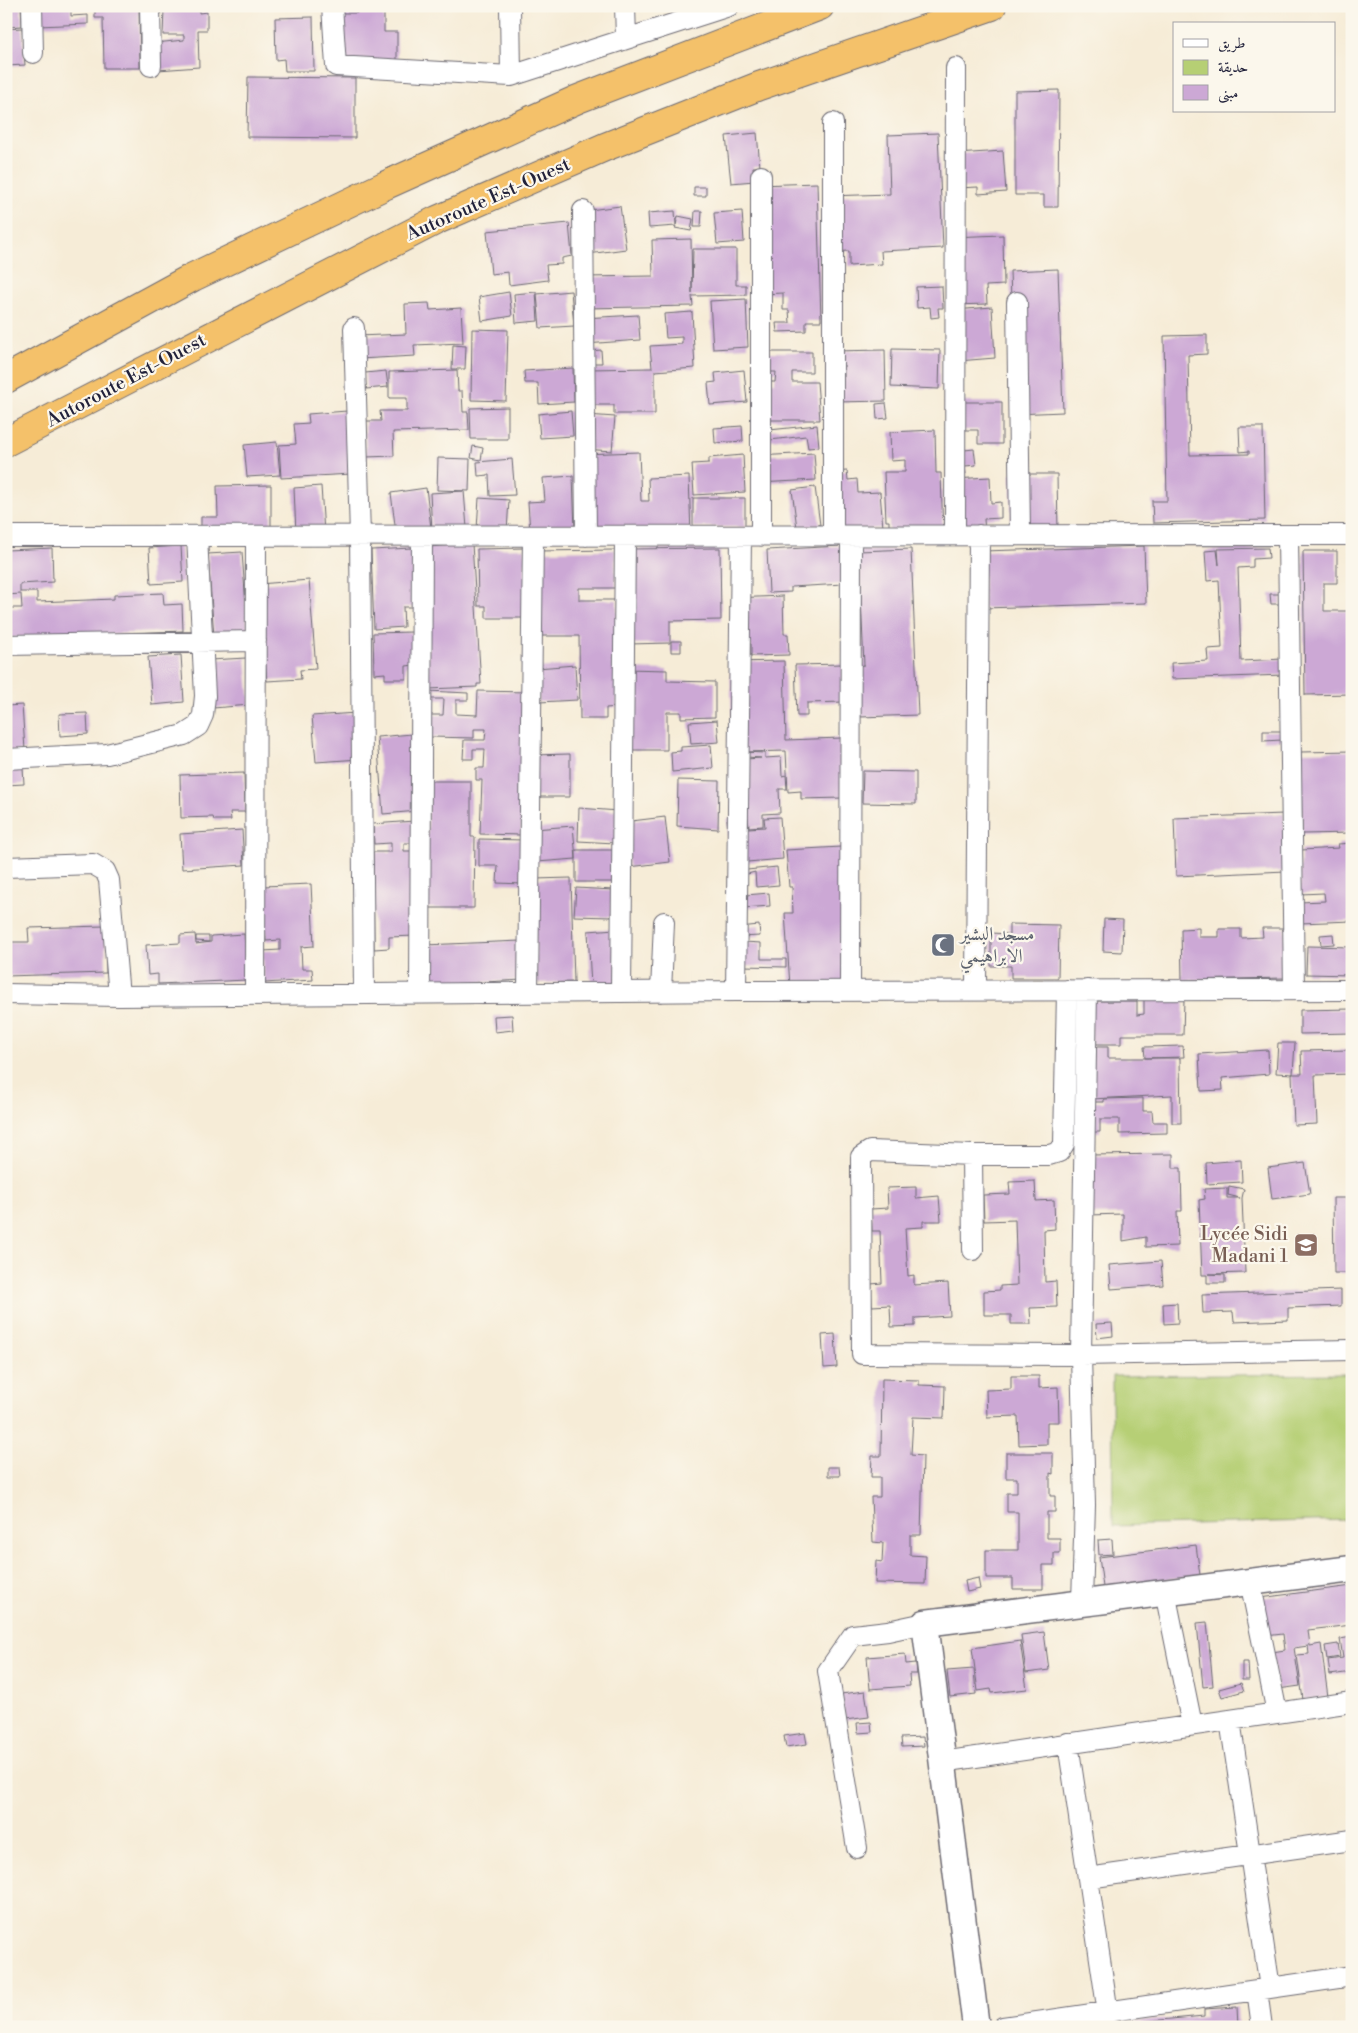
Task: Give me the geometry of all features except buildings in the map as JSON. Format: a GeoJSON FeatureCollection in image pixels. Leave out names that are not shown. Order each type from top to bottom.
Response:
{"type":"FeatureCollection","features":[{"type":"Feature","properties":{"kind":"highway"},"geometry":{"type":"LineString","coordinates":[[6,379],[192,277],[386,184],[578,99],[820,6]]}},
{"type":"Feature","properties":{"kind":"highway","name":"Autoroute Est-Ouest"},"geometry":{"type":"LineString","coordinates":[[6,442],[437,220],[605,147],[759,86],[992,6]]}},
{"type":"Feature","properties":{"kind":"street"},"geometry":{"type":"LineString","coordinates":[[32,6],[33,53]]}},
{"type":"Feature","properties":{"kind":"street"},"geometry":{"type":"LineString","coordinates":[[150,6],[151,66]]}},
{"type":"Feature","properties":{"kind":"street"},"geometry":{"type":"LineString","coordinates":[[332,6],[336,66],[510,76],[729,6]]}},
{"type":"Feature","properties":{"kind":"street"},"geometry":{"type":"LineString","coordinates":[[510,6],[510,76]]}},
{"type":"Feature","properties":{"kind":"street"},"geometry":{"type":"LineString","coordinates":[[625,6],[626,38]]}},
{"type":"Feature","properties":{"kind":"street"},"geometry":{"type":"LineString","coordinates":[[955,535],[956,68]]}},
{"type":"Feature","properties":{"kind":"street"},"geometry":{"type":"LineString","coordinates":[[833,123],[850,990]]}},
{"type":"Feature","properties":{"kind":"street"},"geometry":{"type":"LineString","coordinates":[[761,176],[761,536]]}},
{"type":"Feature","properties":{"kind":"street"},"geometry":{"type":"LineString","coordinates":[[583,211],[586,536]]}},
{"type":"Feature","properties":{"kind":"street"},"geometry":{"type":"LineString","coordinates":[[1017,302],[1020,536]]}},
{"type":"Feature","properties":{"kind":"street"},"geometry":{"type":"LineString","coordinates":[[354,328],[360,536],[364,994]]}},
{"type":"Feature","properties":{"kind":"street"},"geometry":{"type":"LineString","coordinates":[[976,990],[979,535]]}},
{"type":"Feature","properties":{"kind":"street"},"geometry":{"type":"LineString","coordinates":[[6,536],[1352,535]]}},
{"type":"Feature","properties":{"kind":"street"},"geometry":{"type":"LineString","coordinates":[[6,759],[107,754],[184,735],[198,726],[203,716],[204,696],[198,536]]}},
{"type":"Feature","properties":{"kind":"street"},"geometry":{"type":"LineString","coordinates":[[255,995],[256,565],[265,536]]}},
{"type":"Feature","properties":{"kind":"street"},"geometry":{"type":"LineString","coordinates":[[420,994],[422,536]]}},
{"type":"Feature","properties":{"kind":"street"},"geometry":{"type":"LineString","coordinates":[[528,992],[533,536]]}},
{"type":"Feature","properties":{"kind":"street"},"geometry":{"type":"LineString","coordinates":[[621,992],[625,536]]}},
{"type":"Feature","properties":{"kind":"street"},"geometry":{"type":"LineString","coordinates":[[736,991],[741,536]]}},
{"type":"Feature","properties":{"kind":"street"},"geometry":{"type":"LineString","coordinates":[[1288,536],[1294,990]]}},
{"type":"Feature","properties":{"kind":"street"},"geometry":{"type":"LineString","coordinates":[[6,645],[256,641]]}},
{"type":"Feature","properties":{"kind":"street"},"geometry":{"type":"LineString","coordinates":[[6,867],[93,864],[105,871],[109,880],[119,996]]}},
{"type":"Feature","properties":{"kind":"street"},"geometry":{"type":"LineString","coordinates":[[661,992],[664,922]]}},
{"type":"Feature","properties":{"kind":"street"},"geometry":{"type":"LineString","coordinates":[[6,994],[119,996],[850,990],[1352,990]]}},
{"type":"Feature","properties":{"kind":"street"},"geometry":{"type":"LineString","coordinates":[[1067,990],[1064,1144],[1058,1152],[1049,1155],[972,1155],[870,1151],[861,1157],[862,1354],[1081,1355],[1352,1350]]}},
{"type":"Feature","properties":{"kind":"street"},"geometry":{"type":"LineString","coordinates":[[1082,1602],[1085,1505],[1081,1355],[1087,990]]}},
{"type":"Feature","properties":{"kind":"street"},"geometry":{"type":"LineString","coordinates":[[972,1155],[973,1250]]}},
{"type":"Feature","properties":{"kind":"street"},"geometry":{"type":"LineString","coordinates":[[857,1848],[828,1671],[853,1634],[888,1631],[925,1623],[1082,1602],[1352,1569]]}},
{"type":"Feature","properties":{"kind":"street"},"geometry":{"type":"LineString","coordinates":[[1250,1581],[1277,1713]]}},
{"type":"Feature","properties":{"kind":"street"},"geometry":{"type":"LineString","coordinates":[[1165,1592],[1192,1725]]}},
{"type":"Feature","properties":{"kind":"street"},"geometry":{"type":"LineString","coordinates":[[925,1623],[976,2027]]}},
{"type":"Feature","properties":{"kind":"street"},"geometry":{"type":"LineString","coordinates":[[942,1762],[1277,1713],[1351,1706]]}},
{"type":"Feature","properties":{"kind":"street"},"geometry":{"type":"LineString","coordinates":[[1230,1720],[1250,1855],[1263,1989],[1262,2027]]}},
{"type":"Feature","properties":{"kind":"street"},"geometry":{"type":"LineString","coordinates":[[1068,1743],[1109,2019]]}},
{"type":"Feature","properties":{"kind":"street"},"geometry":{"type":"LineString","coordinates":[[1088,1878],[1352,1840]]}},
{"type":"Feature","properties":{"kind":"street"},"geometry":{"type":"LineString","coordinates":[[1004,2027],[1109,2019],[1263,1989],[1352,1976]]}},
{"type":"Feature","properties":{"kind":"green space"},"geometry":{"type":"Polygon","coordinates":[[[1352,1374],[1352,1520],[1113,1526],[1112,1376],[1352,1374]]]}},
{"type":"Feature","properties":{"kind":"place","name":"مسجد البشير الابراهيمي"},"geometry":{"type":"Point","coordinates":[943,945]}},
{"type":"Feature","properties":{"kind":"place","name":"Lycée Sidi Madani 1"},"geometry":{"type":"Point","coordinates":[1306,1245]}}]}
